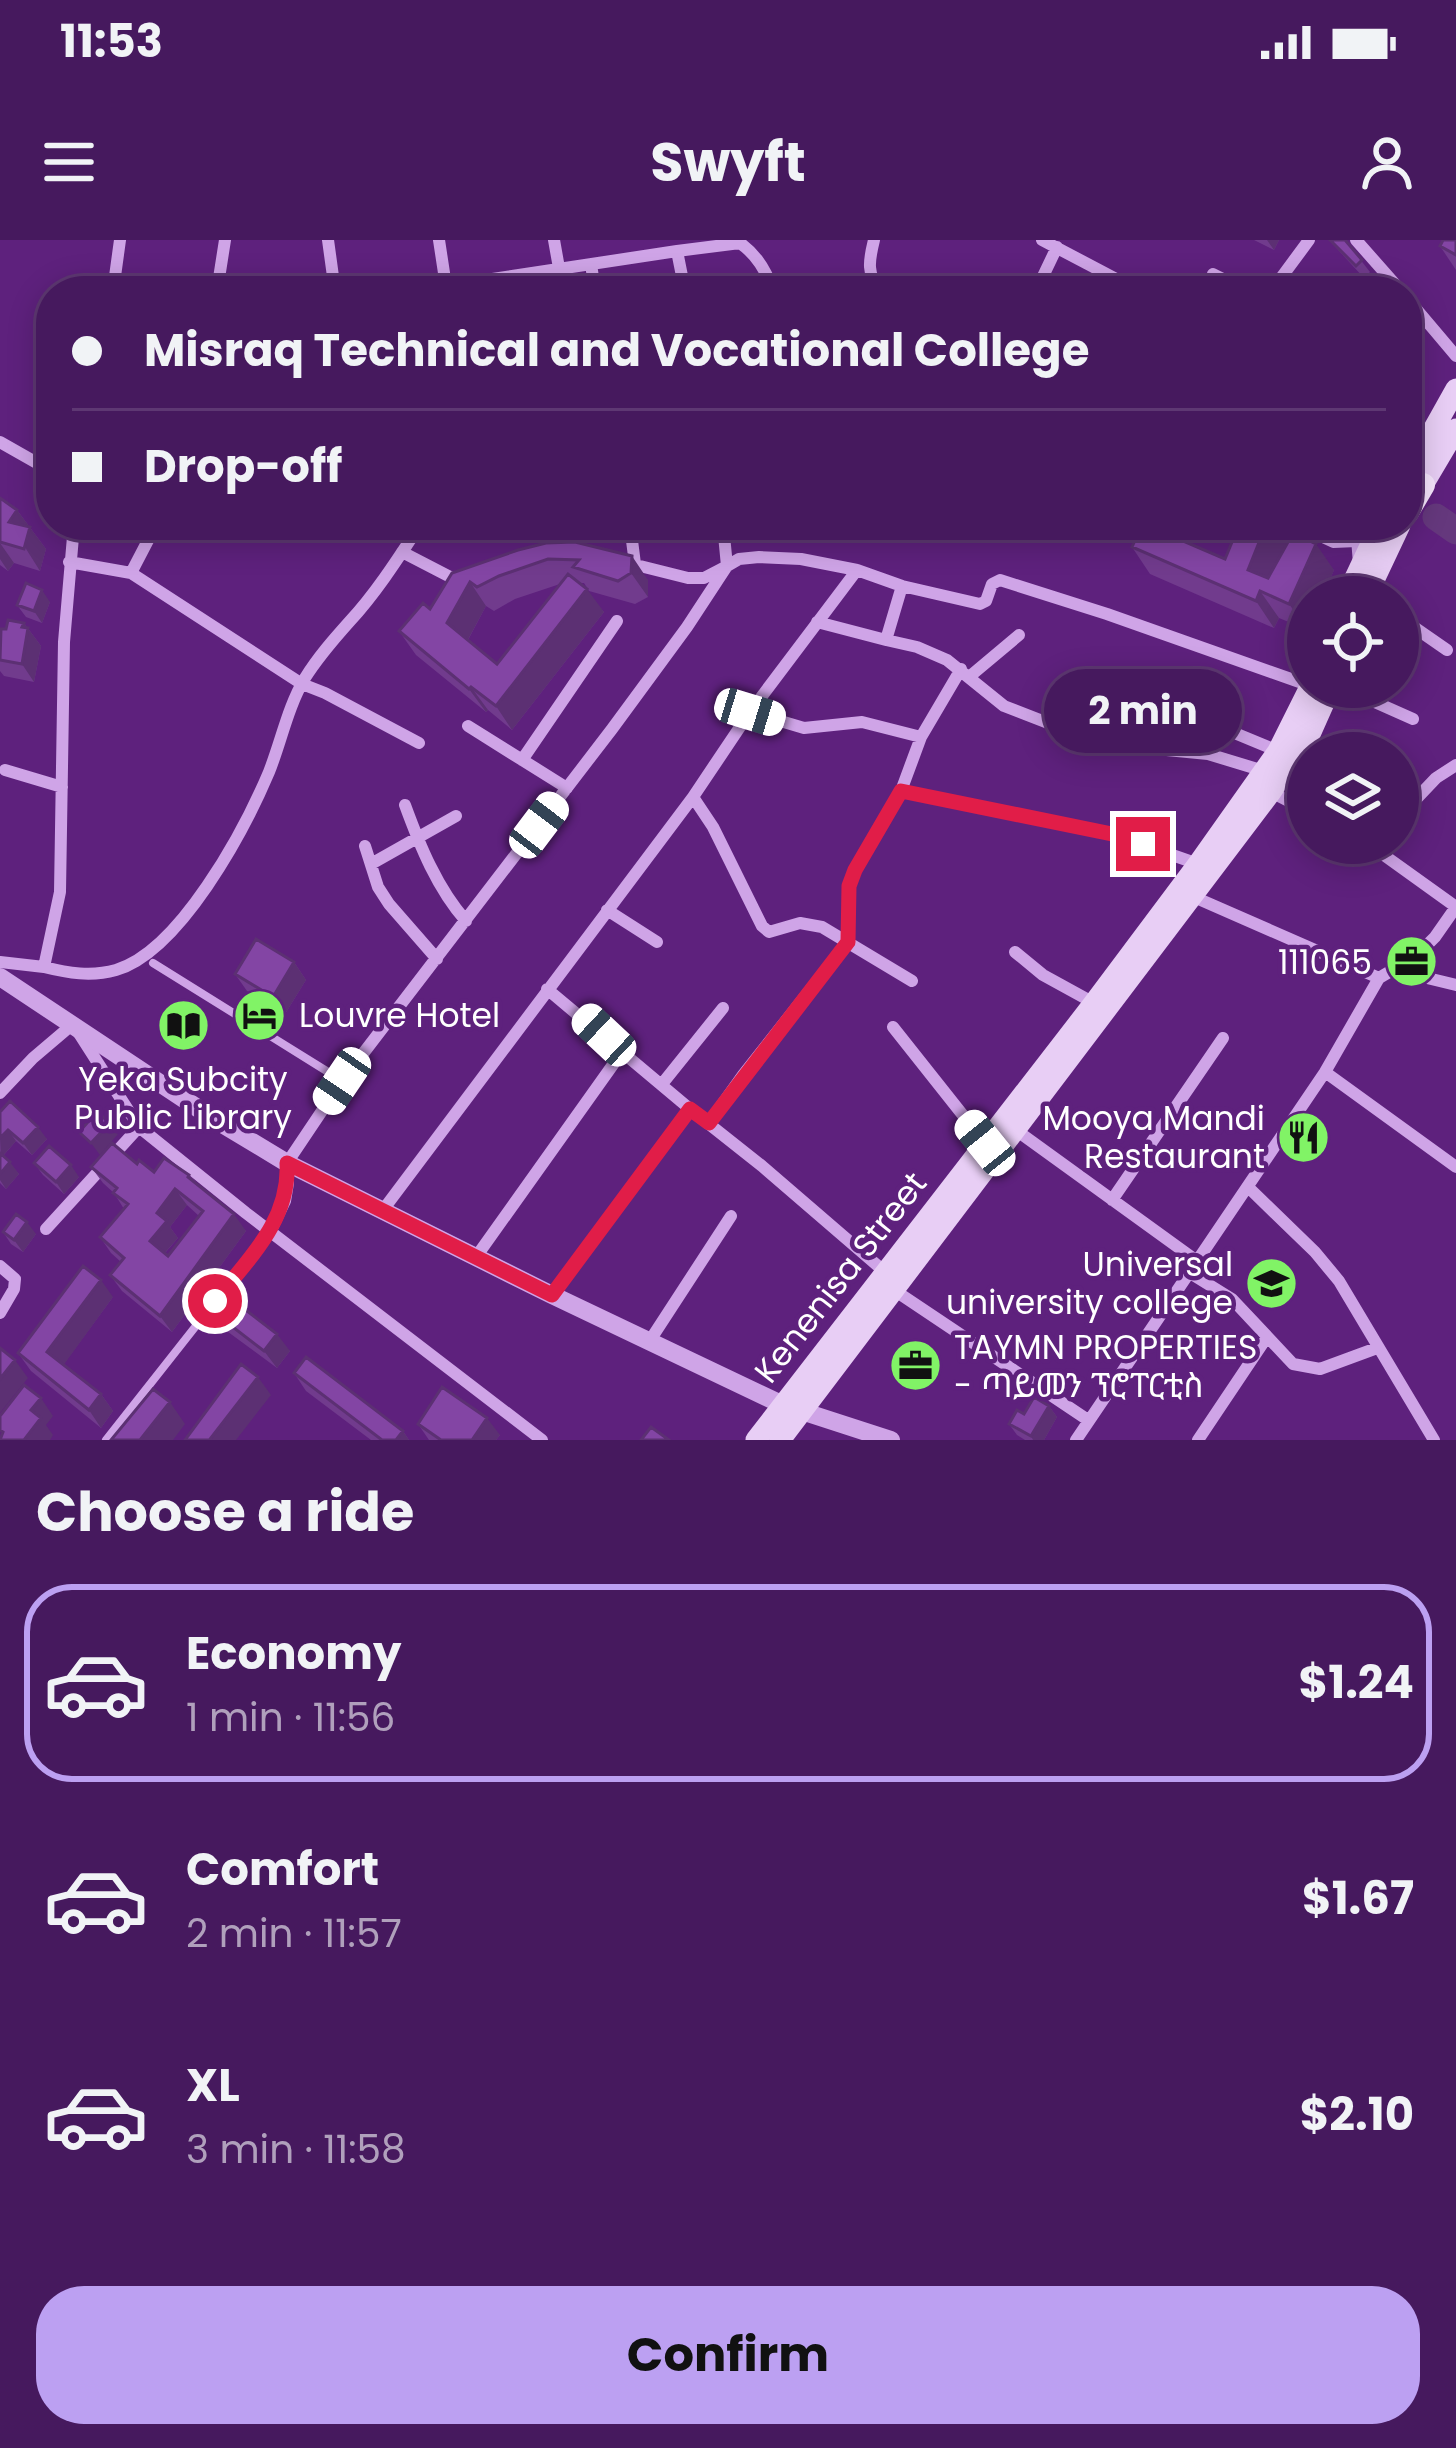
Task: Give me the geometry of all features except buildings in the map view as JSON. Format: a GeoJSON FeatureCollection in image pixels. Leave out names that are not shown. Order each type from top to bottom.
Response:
{"type":"FeatureCollection","features":[{"type":"Feature","properties":{"kind":"main road"},"geometry":{"type":"LineString","coordinates":[[1422,459],[1456,389]]}},
{"type":"Feature","properties":{"kind":"main road"},"geometry":{"type":"LineString","coordinates":[[1422,468],[1456,429]]}},
{"type":"Feature","properties":{"kind":"main road"},"geometry":{"type":"LineString","coordinates":[[1352,576],[1368,540]]}},
{"type":"Feature","properties":{"kind":"main road"},"geometry":{"type":"LineString","coordinates":[[1376,576],[1393,540]]}},
{"type":"Feature","properties":{"kind":"main road","name":"Kenenisa Street"},"geometry":{"type":"LineString","coordinates":[[756,1440],[792,1408],[1016,1130],[1194,897],[1267,782],[1299,708]]}},
{"type":"Feature","properties":{"kind":"main road","name":"Kenenisa Street"},"geometry":{"type":"LineString","coordinates":[[890,1281],[985,1143],[1198,863],[1311,732],[1322,708]]}},
{"type":"Feature","properties":{"kind":"main road","name":"Kenenisa Street"},"geometry":{"type":"LineString","coordinates":[[780,1440],[792,1408]]}},
{"type":"Feature","properties":{"kind":"street"},"geometry":{"type":"LineString","coordinates":[[114,276],[120,240]]}},
{"type":"Feature","properties":{"kind":"street"},"geometry":{"type":"LineString","coordinates":[[219,276],[225,240]]}},
{"type":"Feature","properties":{"kind":"street"},"geometry":{"type":"LineString","coordinates":[[328,240],[333,276]]}},
{"type":"Feature","properties":{"kind":"street"},"geometry":{"type":"LineString","coordinates":[[439,240],[444,276]]}},
{"type":"Feature","properties":{"kind":"street"},"geometry":{"type":"LineString","coordinates":[[554,240],[559,268]]}},
{"type":"Feature","properties":{"kind":"street"},"geometry":{"type":"LineString","coordinates":[[870,276],[874,240]]}},
{"type":"Feature","properties":{"kind":"street"},"geometry":{"type":"LineString","coordinates":[[1042,240],[1111,276]]}},
{"type":"Feature","properties":{"kind":"street"},"geometry":{"type":"LineString","coordinates":[[1282,276],[1309,240]]}},
{"type":"Feature","properties":{"kind":"street"},"geometry":{"type":"LineString","coordinates":[[1356,240],[1388,276]]}},
{"type":"Feature","properties":{"kind":"street"},"geometry":{"type":"LineString","coordinates":[[509,276],[671,248],[740,244],[757,259],[766,276]]}},
{"type":"Feature","properties":{"kind":"street"},"geometry":{"type":"LineString","coordinates":[[1043,276],[1057,247]]}},
{"type":"Feature","properties":{"kind":"street"},"geometry":{"type":"LineString","coordinates":[[591,264],[593,276]]}},
{"type":"Feature","properties":{"kind":"street"},"geometry":{"type":"LineString","coordinates":[[1213,274],[1217,276]]}},
{"type":"Feature","properties":{"kind":"street"},"geometry":{"type":"LineString","coordinates":[[1422,316],[1456,356]]}},
{"type":"Feature","properties":{"kind":"street"},"geometry":{"type":"LineString","coordinates":[[0,442],[36,462]]}},
{"type":"Feature","properties":{"kind":"street"},"geometry":{"type":"LineString","coordinates":[[44,967],[60,892],[64,642],[72,540]]}},
{"type":"Feature","properties":{"kind":"street"},"geometry":{"type":"LineString","coordinates":[[130,573],[148,540]]}},
{"type":"Feature","properties":{"kind":"street"},"geometry":{"type":"LineString","coordinates":[[0,962],[72,974],[117,970],[146,957],[206,888],[230,848],[268,774],[302,683],[411,540]]}},
{"type":"Feature","properties":{"kind":"street"},"geometry":{"type":"LineString","coordinates":[[631,540],[635,564]]}},
{"type":"Feature","properties":{"kind":"street"},"geometry":{"type":"LineString","coordinates":[[270,1232],[285,1201],[287,1163],[342,1081],[687,627],[727,566],[724,540]]}},
{"type":"Feature","properties":{"kind":"street"},"geometry":{"type":"LineString","coordinates":[[1357,540],[1358,554]]}},
{"type":"Feature","properties":{"kind":"street"},"geometry":{"type":"LineString","coordinates":[[403,552],[463,584],[475,585]]}},
{"type":"Feature","properties":{"kind":"street"},"geometry":{"type":"LineString","coordinates":[[616,560],[704,578],[739,559],[801,559],[980,604],[1000,580],[1287,678]]}},
{"type":"Feature","properties":{"kind":"street"},"geometry":{"type":"LineString","coordinates":[[69,562],[130,573],[302,683],[419,742]]}},
{"type":"Feature","properties":{"kind":"street"},"geometry":{"type":"LineString","coordinates":[[383,1210],[857,570]]}},
{"type":"Feature","properties":{"kind":"street"},"geometry":{"type":"LineString","coordinates":[[886,640],[902,586]]}},
{"type":"Feature","properties":{"kind":"street"},"geometry":{"type":"LineString","coordinates":[[522,760],[616,621]]}},
{"type":"Feature","properties":{"kind":"street"},"geometry":{"type":"LineString","coordinates":[[817,622],[917,646],[965,673],[1004,706],[1053,725],[1146,748],[1208,754],[1287,796]]}},
{"type":"Feature","properties":{"kind":"street"},"geometry":{"type":"LineString","coordinates":[[1419,631],[1447,650]]}},
{"type":"Feature","properties":{"kind":"street"},"geometry":{"type":"LineString","coordinates":[[709,1123],[848,942],[849,886],[901,791],[921,737],[965,673],[1019,635]]}},
{"type":"Feature","properties":{"kind":"street"},"geometry":{"type":"LineString","coordinates":[[1053,725],[1064,692],[1069,690],[1179,710],[1278,751]]}},
{"type":"Feature","properties":{"kind":"street"},"geometry":{"type":"LineString","coordinates":[[1388,708],[1413,719]]}},
{"type":"Feature","properties":{"kind":"street"},"geometry":{"type":"LineString","coordinates":[[750,712],[804,728],[862,722],[921,737]]}},
{"type":"Feature","properties":{"kind":"street"},"geometry":{"type":"LineString","coordinates":[[468,726],[567,788]]}},
{"type":"Feature","properties":{"kind":"street"},"geometry":{"type":"LineString","coordinates":[[1419,796],[1456,765]]}},
{"type":"Feature","properties":{"kind":"street"},"geometry":{"type":"LineString","coordinates":[[5,770],[62,787]]}},
{"type":"Feature","properties":{"kind":"street"},"geometry":{"type":"LineString","coordinates":[[901,791],[1112,834],[1198,863]]}},
{"type":"Feature","properties":{"kind":"street"},"geometry":{"type":"LineString","coordinates":[[693,797],[769,932],[800,923],[822,927],[912,981]]}},
{"type":"Feature","properties":{"kind":"street"},"geometry":{"type":"LineString","coordinates":[[405,805],[416,838],[449,902],[466,921]]}},
{"type":"Feature","properties":{"kind":"street"},"geometry":{"type":"LineString","coordinates":[[371,864],[457,816]]}},
{"type":"Feature","properties":{"kind":"street"},"geometry":{"type":"LineString","coordinates":[[365,846],[389,904],[436,958]]}},
{"type":"Feature","properties":{"kind":"street"},"geometry":{"type":"LineString","coordinates":[[1076,1440],[1324,1072],[1379,978],[1416,956],[1456,907],[1398,864]]}},
{"type":"Feature","properties":{"kind":"street"},"geometry":{"type":"LineString","coordinates":[[1194,897],[1379,978]]}},
{"type":"Feature","properties":{"kind":"street"},"geometry":{"type":"LineString","coordinates":[[607,910],[657,942]]}},
{"type":"Feature","properties":{"kind":"street"},"geometry":{"type":"LineString","coordinates":[[1015,952],[1043,975],[1094,1003]]}},
{"type":"Feature","properties":{"kind":"street"},"geometry":{"type":"LineString","coordinates":[[1394,970],[1456,986]]}},
{"type":"Feature","properties":{"kind":"street"},"geometry":{"type":"LineString","coordinates":[[0,977],[287,1163],[792,1408],[891,1440]]}},
{"type":"Feature","properties":{"kind":"street"},"geometry":{"type":"LineString","coordinates":[[548,988],[890,1281],[1088,1420]]}},
{"type":"Feature","properties":{"kind":"street"},"geometry":{"type":"LineString","coordinates":[[662,1084],[723,1008]]}},
{"type":"Feature","properties":{"kind":"street"},"geometry":{"type":"LineString","coordinates":[[0,1093],[73,1024]]}},
{"type":"Feature","properties":{"kind":"street"},"geometry":{"type":"LineString","coordinates":[[73,1024],[139,1127],[542,1440]]}},
{"type":"Feature","properties":{"kind":"street"},"geometry":{"type":"LineString","coordinates":[[893,1027],[985,1143]]}},
{"type":"Feature","properties":{"kind":"street"},"geometry":{"type":"LineString","coordinates":[[1112,1200],[1223,1038]]}},
{"type":"Feature","properties":{"kind":"street"},"geometry":{"type":"LineString","coordinates":[[476,1256],[622,1052]]}},
{"type":"Feature","properties":{"kind":"street"},"geometry":{"type":"LineString","coordinates":[[1324,1072],[1456,1167]]}},
{"type":"Feature","properties":{"kind":"street"},"geometry":{"type":"LineString","coordinates":[[552,1295],[690,1109]]}},
{"type":"Feature","properties":{"kind":"street"},"geometry":{"type":"LineString","coordinates":[[46,1229],[139,1127]]}},
{"type":"Feature","properties":{"kind":"street"},"geometry":{"type":"LineString","coordinates":[[1016,1130],[1112,1200],[1232,1299],[1293,1364],[1320,1369],[1377,1348]]}},
{"type":"Feature","properties":{"kind":"street"},"geometry":{"type":"LineString","coordinates":[[1248,1187],[1339,1281],[1434,1440]]}},
{"type":"Feature","properties":{"kind":"street"},"geometry":{"type":"LineString","coordinates":[[649,1342],[731,1216]]}},
{"type":"Feature","properties":{"kind":"street"},"geometry":{"type":"LineString","coordinates":[[0,1266],[15,1279],[0,1313]]}},
{"type":"Feature","properties":{"kind":"street"},"geometry":{"type":"LineString","coordinates":[[1198,1440],[1267,1337]]}},
{"type":"Feature","properties":{"kind":"lane"},"geometry":{"type":"LineString","coordinates":[[1325,540],[1358,554]]}},
{"type":"Feature","properties":{"kind":"lane"},"geometry":{"type":"LineString","coordinates":[[153,963],[342,1081]]}},
{"type":"Feature","properties":{"kind":"lane"},"geometry":{"type":"LineString","coordinates":[[106,1440],[270,1232]]}},
{"type":"Feature","properties":{"kind":"waterway"},"geometry":{"type":"LineString","coordinates":[[1436,517],[1456,531]]}},
{"type":"Feature","properties":{"kind":"place","name":"111065"},"geometry":{"type":"Point","coordinates":[1411,962]}},
{"type":"Feature","properties":{"kind":"place","name":"Louvre Hotel"},"geometry":{"type":"Point","coordinates":[260,1015]}},
{"type":"Feature","properties":{"kind":"place","name":"Yeka Subcity Public Library"},"geometry":{"type":"Point","coordinates":[183,1025]}},
{"type":"Feature","properties":{"kind":"place","name":"Mooya Mandi Restaurant"},"geometry":{"type":"Point","coordinates":[1304,1137]}},
{"type":"Feature","properties":{"kind":"place","name":"Universal university college"},"geometry":{"type":"Point","coordinates":[1272,1283]}},
{"type":"Feature","properties":{"kind":"place","name":"TAYMN PROPERTIES - ጣይመን ፕሮፐርቲስ"},"geometry":{"type":"Point","coordinates":[915,1366]}},
{"type":"Feature","properties":{"kind":"route"},"geometry":{"type":"LineString","coordinates":[[215,1301],[270,1232],[285,1201],[287,1163],[552,1295],[690,1109],[709,1123],[848,942],[849,886],[901,791],[1143,844]]}}]}
